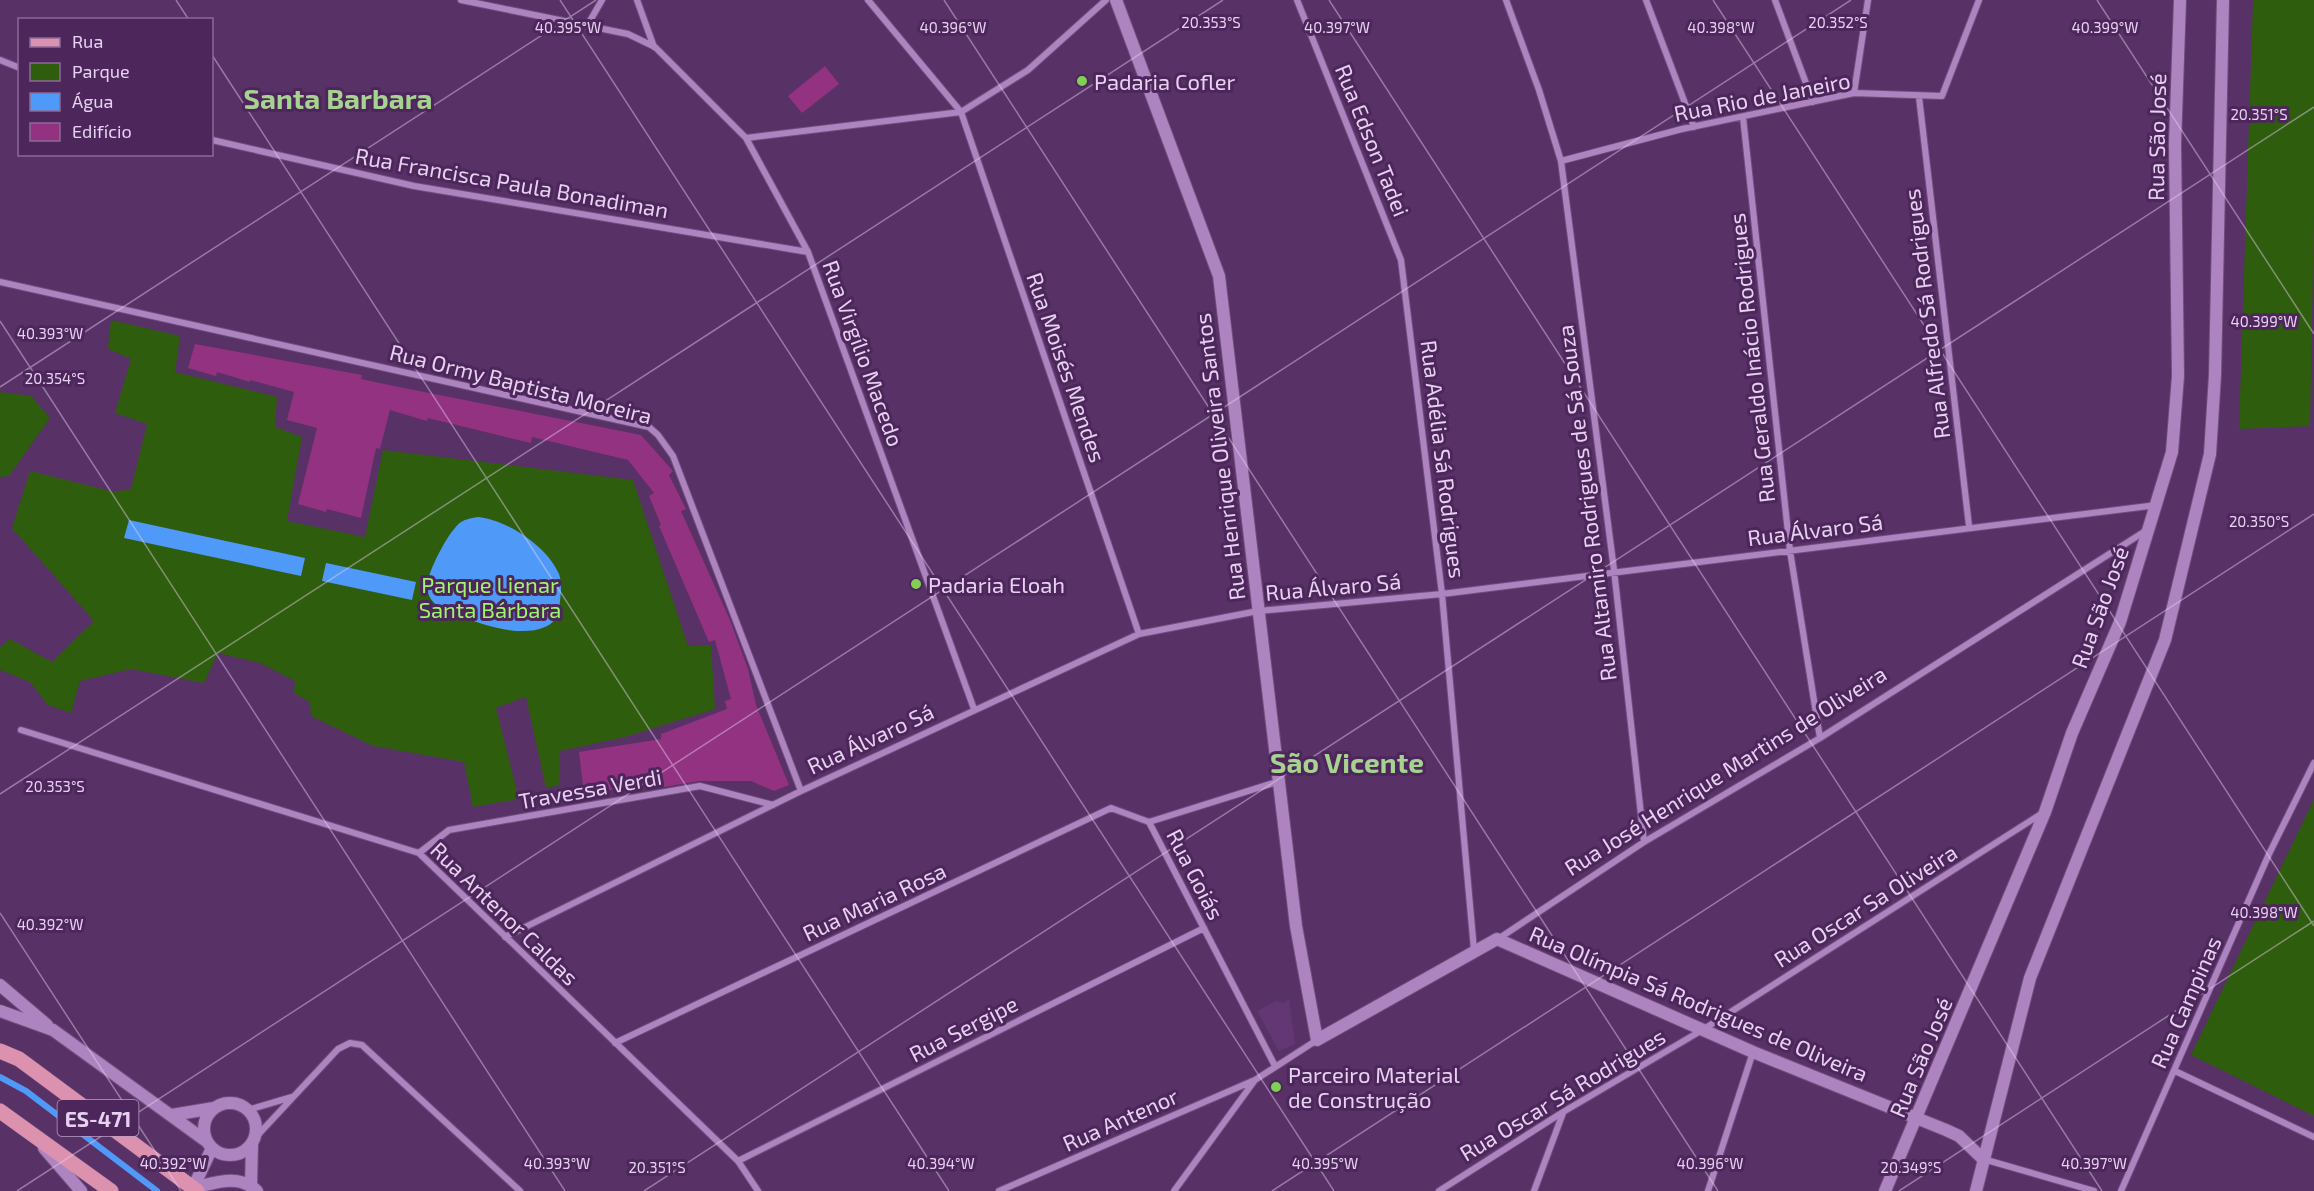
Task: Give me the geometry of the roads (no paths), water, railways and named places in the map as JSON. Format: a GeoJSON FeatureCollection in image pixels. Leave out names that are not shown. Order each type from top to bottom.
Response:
{"type":"FeatureCollection","features":[{"type":"Feature","properties":{"kind":"main road","name":"Rua Henrique Oliveira Santos"},"geometry":{"type":"LineString","coordinates":[[1116,0],[1219,276],[1258,610],[1281,781],[1296,926],[1317,1040]]}},
{"type":"Feature","properties":{"kind":"main road","name":"Rua São José"},"geometry":{"type":"LineString","coordinates":[[1885,1191],[2045,812],[2072,733],[2120,622],[2158,504],[2172,452],[2178,376],[2175,144],[2180,0]]}},
{"type":"Feature","properties":{"kind":"main road"},"geometry":{"type":"LineString","coordinates":[[1976,1191],[2030,978],[2165,640],[2210,454],[2215,375],[2223,0]]}},
{"type":"Feature","properties":{"kind":"main road","name":"Rua Olímpia Sá Rodrigues de Oliveira"},"geometry":{"type":"LineString","coordinates":[[1497,939],[1753,1052],[1959,1136],[1983,1159]]}},
{"type":"Feature","properties":{"kind":"main road","name":"Rua José Henrique Martins de Oliveira"},"geometry":{"type":"LineString","coordinates":[[1317,1040],[1497,939]]}},
{"type":"Feature","properties":{"kind":"main road"},"geometry":{"type":"LineString","coordinates":[[0,985],[53,1030],[172,1115],[219,1154],[237,1155],[254,1141]]}},
{"type":"Feature","properties":{"kind":"main road"},"geometry":{"type":"LineString","coordinates":[[0,1011],[53,1030]]}},
{"type":"Feature","properties":{"kind":"main road","name":"ES-471"},"geometry":{"type":"LineString","coordinates":[[0,1051],[19,1059],[194,1190]]}},
{"type":"Feature","properties":{"kind":"main road"},"geometry":{"type":"LineString","coordinates":[[172,1115],[231,1103],[248,1110],[254,1118],[254,1188],[229,1180],[194,1190]]}},
{"type":"Feature","properties":{"kind":"main road"},"geometry":{"type":"LineString","coordinates":[[194,1190],[209,1145],[204,1124],[214,1108]]}},
{"type":"Feature","properties":{"kind":"main road","name":"ES-471"},"geometry":{"type":"LineString","coordinates":[[0,1111],[111,1191]]}},
{"type":"Feature","properties":{"kind":"main road"},"geometry":{"type":"LineString","coordinates":[[28,1129],[81,1191]]}},
{"type":"Feature","properties":{"kind":"street","name":"Rua Virgílio Macedo"},"geometry":{"type":"LineString","coordinates":[[461,0],[628,34],[654,47],[746,138],[808,252],[974,709]]}},
{"type":"Feature","properties":{"kind":"street"},"geometry":{"type":"LineString","coordinates":[[587,26],[602,0]]}},
{"type":"Feature","properties":{"kind":"street","name":"Rua Virgílio Macedo"},"geometry":{"type":"LineString","coordinates":[[637,0],[654,47]]}},
{"type":"Feature","properties":{"kind":"street"},"geometry":{"type":"LineString","coordinates":[[868,0],[961,112]]}},
{"type":"Feature","properties":{"kind":"street"},"geometry":{"type":"LineString","coordinates":[[746,138],[961,112],[1028,70],[1106,0]]}},
{"type":"Feature","properties":{"kind":"street","name":"Rua Edson Tadei"},"geometry":{"type":"LineString","coordinates":[[1297,0],[1401,260]]}},
{"type":"Feature","properties":{"kind":"street","name":"Rua Altamiro Rodrigues de Sá Souza"},"geometry":{"type":"LineString","coordinates":[[1506,0],[1539,90],[1561,161],[1614,570],[1644,842]]}},
{"type":"Feature","properties":{"kind":"street"},"geometry":{"type":"LineString","coordinates":[[1646,0],[1695,127]]}},
{"type":"Feature","properties":{"kind":"street"},"geometry":{"type":"LineString","coordinates":[[1775,0],[1813,102]]}},
{"type":"Feature","properties":{"kind":"street"},"geometry":{"type":"LineString","coordinates":[[1854,93],[1868,0]]}},
{"type":"Feature","properties":{"kind":"street","name":"Rua Rio de Janeiro"},"geometry":{"type":"LineString","coordinates":[[1561,161],[1695,127],[1854,93],[1942,96],[1979,0]]}},
{"type":"Feature","properties":{"kind":"street"},"geometry":{"type":"LineString","coordinates":[[0,60],[18,67]]}},
{"type":"Feature","properties":{"kind":"street","name":"Rua Alfredo Sá Rodrigues"},"geometry":{"type":"LineString","coordinates":[[1919,97],[1970,526]]}},
{"type":"Feature","properties":{"kind":"street","name":"Rua Moisés Mendes"},"geometry":{"type":"LineString","coordinates":[[961,112],[1139,634]]}},
{"type":"Feature","properties":{"kind":"street","name":"Rua Geraldo Inácio Rodrigues"},"geometry":{"type":"LineString","coordinates":[[1743,117],[1790,551],[1820,738]]}},
{"type":"Feature","properties":{"kind":"street","name":"Rua Francisca Paula Bonadiman"},"geometry":{"type":"LineString","coordinates":[[213,140],[414,186],[808,252]]}},
{"type":"Feature","properties":{"kind":"street","name":"Rua Adélia Sá Rodrigues"},"geometry":{"type":"LineString","coordinates":[[1401,260],[1442,594],[1474,950]]}},
{"type":"Feature","properties":{"kind":"street","name":"Rua Ormy Baptista Moreira"},"geometry":{"type":"LineString","coordinates":[[0,282],[649,428],[658,435],[672,456],[801,791]]}},
{"type":"Feature","properties":{"kind":"street","name":"Rua Álvaro Sá"},"geometry":{"type":"LineString","coordinates":[[505,937],[801,791],[1139,634],[1258,610],[1442,594],[1614,570],[1790,551],[1970,526],[2158,504]]}},
{"type":"Feature","properties":{"kind":"street","name":"Rua José Henrique Martins de Oliveira"},"geometry":{"type":"LineString","coordinates":[[1497,939],[1644,842],[1820,738],[2150,528]]}},
{"type":"Feature","properties":{"kind":"street","name":"Rua Antenor Caldas"},"geometry":{"type":"LineString","coordinates":[[21,730],[419,853],[738,1161],[758,1191]]}},
{"type":"Feature","properties":{"kind":"street","name":"Rua Campinas"},"geometry":{"type":"LineString","coordinates":[[2121,1191],[2270,854],[2314,763]]}},
{"type":"Feature","properties":{"kind":"street","name":"Rua Goiás"},"geometry":{"type":"LineString","coordinates":[[1275,1066],[1149,822],[1281,781]]}},
{"type":"Feature","properties":{"kind":"street","name":"Travessa Verdi"},"geometry":{"type":"LineString","coordinates":[[419,853],[448,830],[700,786],[774,805]]}},
{"type":"Feature","properties":{"kind":"street","name":"Rua Maria Rosa"},"geometry":{"type":"LineString","coordinates":[[615,1043],[1111,808],[1149,822]]}},
{"type":"Feature","properties":{"kind":"street","name":"Rua Oscar Sa Oliveira"},"geometry":{"type":"LineString","coordinates":[[1704,1029],[2045,812]]}},
{"type":"Feature","properties":{"kind":"street","name":"Rua Sergipe"},"geometry":{"type":"LineString","coordinates":[[738,1161],[1204,928]]}},
{"type":"Feature","properties":{"kind":"street","name":"Rua Oscar Sá Rodrigues"},"geometry":{"type":"LineString","coordinates":[[1439,1191],[1563,1112],[1704,1029]]}},
{"type":"Feature","properties":{"kind":"street"},"geometry":{"type":"LineString","coordinates":[[1174,1191],[1255,1080],[1317,1040]]}},
{"type":"Feature","properties":{"kind":"street"},"geometry":{"type":"LineString","coordinates":[[254,1141],[338,1049],[350,1043],[362,1045],[519,1191]]}},
{"type":"Feature","properties":{"kind":"street"},"geometry":{"type":"LineString","coordinates":[[1708,1191],[1753,1052]]}},
{"type":"Feature","properties":{"kind":"street"},"geometry":{"type":"LineString","coordinates":[[2175,1071],[2314,1137]]}},
{"type":"Feature","properties":{"kind":"street","name":"Rua Antenor"},"geometry":{"type":"LineString","coordinates":[[999,1191],[1255,1080]]}},
{"type":"Feature","properties":{"kind":"street"},"geometry":{"type":"LineString","coordinates":[[248,1110],[292,1097]]}},
{"type":"Feature","properties":{"kind":"street"},"geometry":{"type":"LineString","coordinates":[[1534,1191],[1563,1112]]}},
{"type":"Feature","properties":{"kind":"street"},"geometry":{"type":"LineString","coordinates":[[1983,1159],[2094,1191]]}},
{"type":"Feature","properties":{"kind":"water"},"geometry":{"type":"Polygon","coordinates":[[[478,517],[501,523],[525,536],[536,544],[553,564],[560,577],[561,594],[558,613],[549,625],[533,630],[506,630],[463,617],[439,607],[431,599],[427,588],[430,573],[445,543],[461,522],[478,517]]]}},
{"type":"Feature","properties":{"kind":"water"},"geometry":{"type":"Polygon","coordinates":[[[129,520],[305,558],[301,576],[124,538],[129,520]]]}},
{"type":"Feature","properties":{"kind":"water"},"geometry":{"type":"Polygon","coordinates":[[[326,563],[416,582],[412,600],[322,581],[326,563]]]}},
{"type":"Feature","properties":{"kind":"waterway"},"geometry":{"type":"LineString","coordinates":[[0,1077],[26,1091],[157,1191]]}},
{"type":"Feature","properties":{"kind":"place","name":"Padaria Cofler"},"geometry":{"type":"Point","coordinates":[1082,81]}},
{"type":"Feature","properties":{"kind":"place","name":"Padaria Eloah"},"geometry":{"type":"Point","coordinates":[916,584]}},
{"type":"Feature","properties":{"kind":"place","name":"Parceiro Material de Construção"},"geometry":{"type":"Point","coordinates":[1276,1087]}},
{"type":"Feature","properties":{"kind":"district","name":"Santa Barbara"},"geometry":{"type":"Point","coordinates":[338,98]}},
{"type":"Feature","properties":{"kind":"district","name":"São Vicente"},"geometry":{"type":"Point","coordinates":[1347,762]}},
{"type":"Feature","properties":{"kind":"park label","name":"Parque Lienar Santa Bárbara"},"geometry":{"type":"Point","coordinates":[490,596]}}]}
